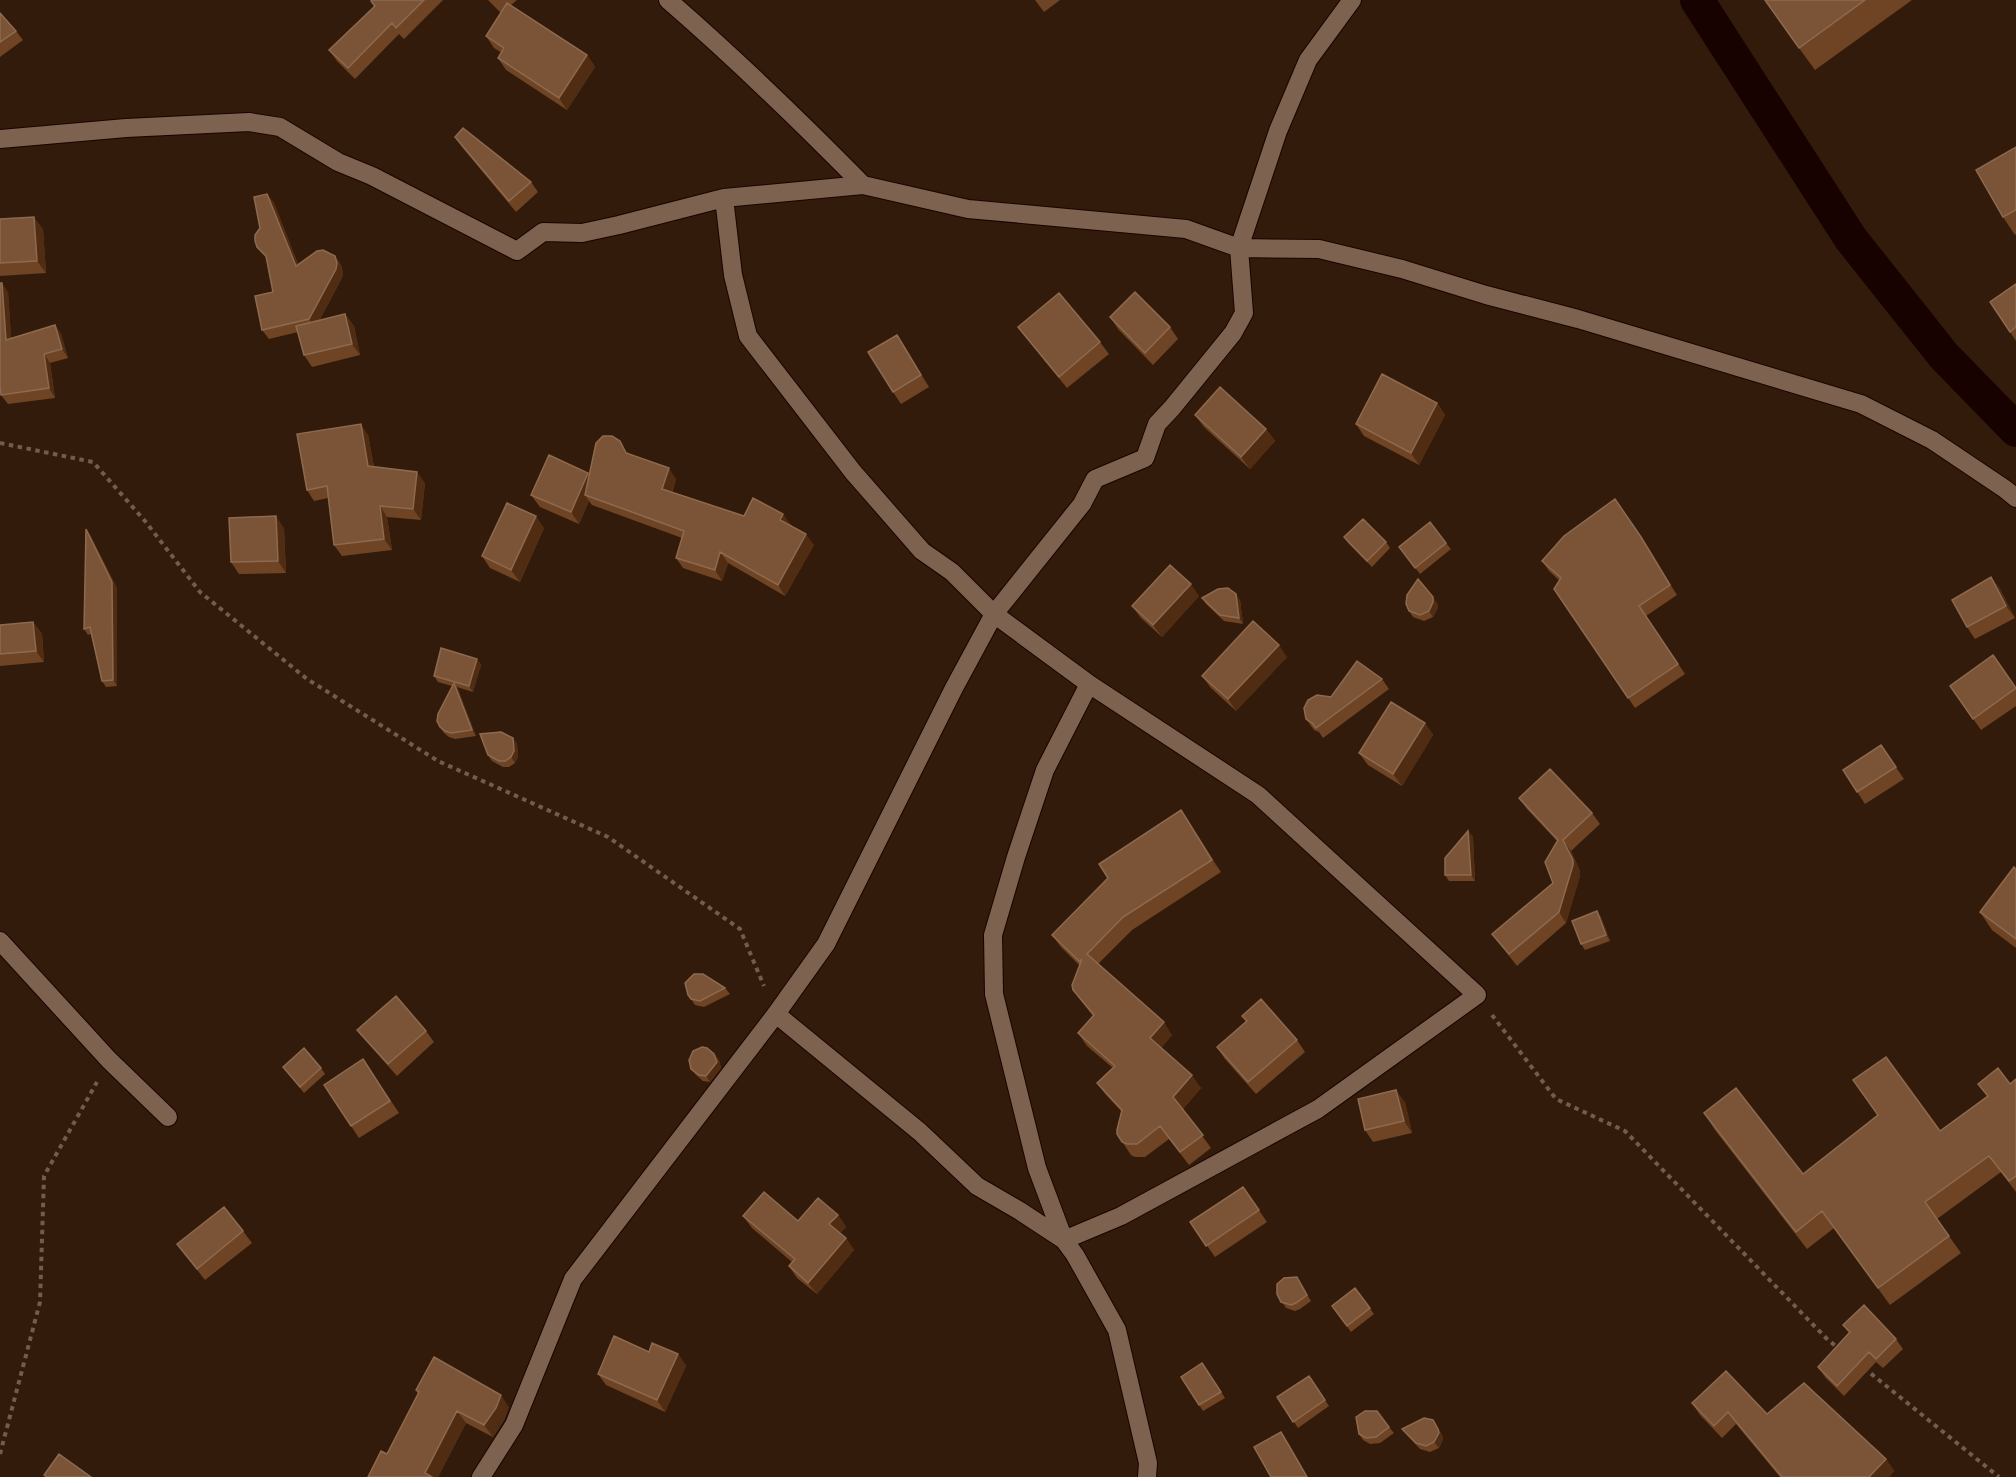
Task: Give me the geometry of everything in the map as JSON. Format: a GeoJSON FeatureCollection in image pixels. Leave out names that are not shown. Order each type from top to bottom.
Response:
{"type":"FeatureCollection","features":[{"type":"Feature","properties":{"kind":"street"},"geometry":{"type":"LineString","coordinates":[[669,0],[778,99],[863,185]]}},
{"type":"Feature","properties":{"kind":"street"},"geometry":{"type":"LineString","coordinates":[[481,1477],[514,1425],[573,1279],[776,1014],[826,944],[954,688],[994,614],[1082,504],[1095,479],[1145,458],[1156,424],[1172,408],[1233,333],[1244,314],[1239,248],[1278,131],[1308,60],[1352,0]]}},
{"type":"Feature","properties":{"kind":"street"},"geometry":{"type":"LineString","coordinates":[[0,139],[126,128],[249,122],[280,127],[338,162],[372,176],[517,251],[543,232],[582,233],[724,198],[863,185],[968,209],[1186,229],[1239,248],[1319,249],[1402,269],[1486,295],[1578,319],[1861,404],[1932,440],[2016,498]]}},
{"type":"Feature","properties":{"kind":"street"},"geometry":{"type":"LineString","coordinates":[[724,198],[733,275],[748,336],[853,472],[922,551],[952,572],[994,614],[1089,684],[1258,795],[1477,995],[1318,1109],[1120,1216],[1064,1240]]}},
{"type":"Feature","properties":{"kind":"street"},"geometry":{"type":"LineString","coordinates":[[1089,684],[1045,770],[1016,857],[993,935],[994,994],[1037,1168],[1064,1240],[1075,1255],[1116,1330],[1148,1463],[1147,1477]]}},
{"type":"Feature","properties":{"kind":"street"},"geometry":{"type":"LineString","coordinates":[[0,941],[109,1060],[168,1117]]}},
{"type":"Feature","properties":{"kind":"street"},"geometry":{"type":"LineString","coordinates":[[776,1014],[920,1132],[977,1186],[1064,1240]]}},
{"type":"Feature","properties":{"kind":"path"},"geometry":{"type":"LineString","coordinates":[[0,442],[93,462],[145,521],[200,592],[307,678],[438,761],[608,837],[740,929],[776,1014]]}},
{"type":"Feature","properties":{"kind":"path"},"geometry":{"type":"LineString","coordinates":[[1477,995],[1556,1099],[1625,1131],[1826,1338],[1844,1352]]}},
{"type":"Feature","properties":{"kind":"path"},"geometry":{"type":"LineString","coordinates":[[0,1454],[40,1302],[44,1176],[109,1060]]}},
{"type":"Feature","properties":{"kind":"path"},"geometry":{"type":"LineString","coordinates":[[1862,1367],[1999,1477]]}},
{"type":"Feature","properties":{"kind":"building"},"geometry":{"type":"Polygon","coordinates":[[[372,0],[424,0],[396,28],[392,23],[348,68],[329,50],[375,6],[372,0]]]}},
{"type":"Feature","properties":{"kind":"building"},"geometry":{"type":"Polygon","coordinates":[[[1765,0],[1865,0],[1799,48],[1765,0]]]}},
{"type":"Feature","properties":{"kind":"building"},"geometry":{"type":"Polygon","coordinates":[[[507,3],[587,55],[559,98],[498,58],[504,48],[486,36],[507,3]]]}},
{"type":"Feature","properties":{"kind":"building"},"geometry":{"type":"Polygon","coordinates":[[[0,13],[16,31],[0,42],[0,13]]]}},
{"type":"Feature","properties":{"kind":"building"},"geometry":{"type":"Polygon","coordinates":[[[463,128],[531,182],[509,201],[455,137],[463,128]]]}},
{"type":"Feature","properties":{"kind":"building"},"geometry":{"type":"Polygon","coordinates":[[[2016,147],[2016,210],[2003,217],[1976,170],[2016,147]]]}},
{"type":"Feature","properties":{"kind":"building"},"geometry":{"type":"Polygon","coordinates":[[[267,194],[296,266],[317,251],[323,250],[335,256],[337,263],[309,319],[262,330],[255,296],[273,292],[266,256],[257,247],[255,241],[255,235],[260,228],[254,197],[267,194]]]}},
{"type":"Feature","properties":{"kind":"building"},"geometry":{"type":"Polygon","coordinates":[[[34,217],[37,261],[0,263],[0,219],[34,217]]]}},
{"type":"Feature","properties":{"kind":"building"},"geometry":{"type":"Polygon","coordinates":[[[0,283],[2,283],[6,340],[55,325],[62,349],[44,354],[49,388],[1,395],[0,283]]]}},
{"type":"Feature","properties":{"kind":"building"},"geometry":{"type":"Polygon","coordinates":[[[2016,284],[2016,327],[2010,332],[1990,302],[2016,284]]]}},
{"type":"Feature","properties":{"kind":"building"},"geometry":{"type":"Polygon","coordinates":[[[1135,292],[1170,327],[1145,353],[1110,317],[1135,292]]]}},
{"type":"Feature","properties":{"kind":"building"},"geometry":{"type":"Polygon","coordinates":[[[1059,293],[1100,342],[1059,377],[1018,327],[1059,293]]]}},
{"type":"Feature","properties":{"kind":"building"},"geometry":{"type":"Polygon","coordinates":[[[345,314],[352,344],[304,355],[296,326],[345,314]]]}},
{"type":"Feature","properties":{"kind":"building"},"geometry":{"type":"Polygon","coordinates":[[[897,335],[921,375],[893,392],[868,352],[897,335]]]}},
{"type":"Feature","properties":{"kind":"building"},"geometry":{"type":"Polygon","coordinates":[[[1382,374],[1437,403],[1411,453],[1356,424],[1382,374]]]}},
{"type":"Feature","properties":{"kind":"building"},"geometry":{"type":"Polygon","coordinates":[[[1220,387],[1266,429],[1241,457],[1195,415],[1220,387]]]}},
{"type":"Feature","properties":{"kind":"building"},"geometry":{"type":"Polygon","coordinates":[[[361,424],[368,466],[417,472],[413,509],[380,506],[384,539],[334,545],[327,486],[307,490],[297,434],[361,424]]]}},
{"type":"Feature","properties":{"kind":"building"},"geometry":{"type":"Polygon","coordinates":[[[603,436],[612,436],[620,441],[626,453],[669,468],[662,489],[744,516],[753,498],[783,514],[780,520],[806,534],[778,585],[720,552],[715,570],[676,558],[684,531],[585,495],[596,443],[603,436]]]}},
{"type":"Feature","properties":{"kind":"building"},"geometry":{"type":"Polygon","coordinates":[[[549,455],[588,473],[571,512],[531,495],[549,455]]]}},
{"type":"Feature","properties":{"kind":"building"},"geometry":{"type":"Polygon","coordinates":[[[1615,499],[1670,585],[1639,606],[1678,664],[1628,698],[1554,589],[1561,578],[1542,561],[1564,536],[1615,499]]]}},
{"type":"Feature","properties":{"kind":"building"},"geometry":{"type":"Polygon","coordinates":[[[507,503],[536,516],[511,570],[482,556],[507,503]]]}},
{"type":"Feature","properties":{"kind":"building"},"geometry":{"type":"Polygon","coordinates":[[[276,516],[278,561],[231,562],[229,518],[276,516]]]}},
{"type":"Feature","properties":{"kind":"building"},"geometry":{"type":"Polygon","coordinates":[[[1363,519],[1386,542],[1367,561],[1344,537],[1363,519]]]}},
{"type":"Feature","properties":{"kind":"building"},"geometry":{"type":"Polygon","coordinates":[[[1430,522],[1446,543],[1415,568],[1399,547],[1430,522]]]}},
{"type":"Feature","properties":{"kind":"building"},"geometry":{"type":"Polygon","coordinates":[[[86,529],[112,582],[113,680],[102,681],[90,627],[84,629],[86,529]]]}},
{"type":"Feature","properties":{"kind":"building"},"geometry":{"type":"Polygon","coordinates":[[[1170,565],[1191,584],[1153,625],[1132,606],[1170,565]]]}},
{"type":"Feature","properties":{"kind":"building"},"geometry":{"type":"Polygon","coordinates":[[[1991,577],[2006,606],[1967,627],[1952,600],[1991,577]]]}},
{"type":"Feature","properties":{"kind":"building"},"geometry":{"type":"Polygon","coordinates":[[[1418,579],[1433,597],[1429,611],[1420,615],[1409,611],[1406,604],[1407,595],[1418,579]]]}},
{"type":"Feature","properties":{"kind":"building"},"geometry":{"type":"Polygon","coordinates":[[[1228,588],[1236,594],[1239,618],[1220,615],[1202,598],[1218,589],[1228,588]]]}},
{"type":"Feature","properties":{"kind":"building"},"geometry":{"type":"Polygon","coordinates":[[[1253,621],[1279,645],[1228,699],[1202,676],[1253,621]]]}},
{"type":"Feature","properties":{"kind":"building"},"geometry":{"type":"Polygon","coordinates":[[[33,622],[36,651],[0,654],[0,625],[33,622]]]}},
{"type":"Feature","properties":{"kind":"building"},"geometry":{"type":"Polygon","coordinates":[[[441,648],[477,659],[469,686],[434,676],[441,648]]]}},
{"type":"Feature","properties":{"kind":"building"},"geometry":{"type":"Polygon","coordinates":[[[1993,655],[2016,688],[1973,719],[1950,686],[1993,655]]]}},
{"type":"Feature","properties":{"kind":"building"},"geometry":{"type":"Polygon","coordinates":[[[1357,661],[1382,679],[1316,728],[1306,719],[1304,708],[1308,700],[1317,695],[1331,697],[1357,661]]]}},
{"type":"Feature","properties":{"kind":"building"},"geometry":{"type":"Polygon","coordinates":[[[454,683],[472,730],[451,733],[440,727],[437,721],[438,714],[454,683]]]}},
{"type":"Feature","properties":{"kind":"building"},"geometry":{"type":"Polygon","coordinates":[[[1391,702],[1425,723],[1393,774],[1359,753],[1391,702]]]}},
{"type":"Feature","properties":{"kind":"building"},"geometry":{"type":"Polygon","coordinates":[[[501,732],[513,738],[514,751],[505,761],[499,761],[488,755],[480,734],[501,732]]]}},
{"type":"Feature","properties":{"kind":"building"},"geometry":{"type":"Polygon","coordinates":[[[1881,745],[1896,767],[1857,792],[1843,770],[1881,745]]]}},
{"type":"Feature","properties":{"kind":"building"},"geometry":{"type":"Polygon","coordinates":[[[1550,769],[1592,813],[1563,840],[1573,860],[1573,865],[1559,912],[1509,954],[1492,934],[1553,883],[1545,862],[1558,840],[1519,798],[1550,769]]]}},
{"type":"Feature","properties":{"kind":"building"},"geometry":{"type":"Polygon","coordinates":[[[1181,810],[1212,860],[1123,917],[1087,954],[1164,1022],[1150,1038],[1192,1075],[1173,1097],[1203,1135],[1180,1152],[1160,1126],[1137,1144],[1122,1142],[1117,1134],[1122,1110],[1097,1083],[1115,1066],[1078,1033],[1094,1015],[1073,990],[1072,985],[1082,959],[1080,962],[1052,935],[1108,878],[1099,864],[1181,810]]]}},
{"type":"Feature","properties":{"kind":"building"},"geometry":{"type":"Polygon","coordinates":[[[1468,831],[1471,875],[1445,875],[1445,858],[1468,831]]]}},
{"type":"Feature","properties":{"kind":"building"},"geometry":{"type":"Polygon","coordinates":[[[2014,867],[2016,869],[2016,939],[1980,912],[2014,867]]]}},
{"type":"Feature","properties":{"kind":"building"},"geometry":{"type":"Polygon","coordinates":[[[1597,911],[1606,935],[1581,944],[1572,921],[1597,911]]]}},
{"type":"Feature","properties":{"kind":"building"},"geometry":{"type":"Polygon","coordinates":[[[694,974],[703,974],[725,988],[700,1001],[691,999],[685,983],[694,974]]]}},
{"type":"Feature","properties":{"kind":"building"},"geometry":{"type":"Polygon","coordinates":[[[396,996],[426,1031],[388,1064],[357,1030],[396,996]]]}},
{"type":"Feature","properties":{"kind":"building"},"geometry":{"type":"Polygon","coordinates":[[[1261,999],[1297,1040],[1248,1082],[1217,1047],[1247,1021],[1242,1016],[1261,999]]]}},
{"type":"Feature","properties":{"kind":"building"},"geometry":{"type":"Polygon","coordinates":[[[702,1047],[714,1054],[717,1062],[706,1076],[699,1075],[691,1069],[689,1060],[693,1051],[702,1047]]]}},
{"type":"Feature","properties":{"kind":"building"},"geometry":{"type":"Polygon","coordinates":[[[304,1048],[321,1068],[300,1087],[283,1067],[304,1048]]]}},
{"type":"Feature","properties":{"kind":"building"},"geometry":{"type":"Polygon","coordinates":[[[1886,1057],[1940,1131],[1988,1096],[1978,1084],[1998,1068],[2010,1084],[2016,1079],[2016,1176],[2009,1181],[1989,1156],[1925,1202],[1949,1236],[1878,1288],[1822,1211],[1796,1232],[1704,1113],[1736,1088],[1803,1174],[1878,1115],[1853,1080],[1886,1057]]]}},
{"type":"Feature","properties":{"kind":"building"},"geometry":{"type":"Polygon","coordinates":[[[363,1059],[390,1101],[351,1126],[324,1085],[363,1059]]]}},
{"type":"Feature","properties":{"kind":"building"},"geometry":{"type":"Polygon","coordinates":[[[1396,1090],[1404,1121],[1365,1130],[1358,1099],[1396,1090]]]}},
{"type":"Feature","properties":{"kind":"building"},"geometry":{"type":"Polygon","coordinates":[[[1243,1187],[1259,1210],[1206,1246],[1190,1222],[1243,1187]]]}},
{"type":"Feature","properties":{"kind":"building"},"geometry":{"type":"Polygon","coordinates":[[[764,1192],[798,1221],[818,1198],[838,1215],[829,1224],[846,1238],[808,1283],[789,1266],[795,1259],[743,1216],[764,1192]]]}},
{"type":"Feature","properties":{"kind":"building"},"geometry":{"type":"Polygon","coordinates":[[[224,1207],[243,1231],[197,1269],[177,1244],[224,1207]]]}},
{"type":"Feature","properties":{"kind":"building"},"geometry":{"type":"Polygon","coordinates":[[[1297,1277],[1307,1295],[1291,1305],[1281,1302],[1277,1294],[1277,1284],[1284,1278],[1297,1277]]]}},
{"type":"Feature","properties":{"kind":"building"},"geometry":{"type":"Polygon","coordinates":[[[1355,1288],[1370,1308],[1347,1326],[1332,1306],[1355,1288]]]}},
{"type":"Feature","properties":{"kind":"building"},"geometry":{"type":"Polygon","coordinates":[[[1864,1305],[1896,1339],[1876,1359],[1869,1352],[1837,1386],[1818,1367],[1850,1332],[1843,1325],[1864,1305]]]}},
{"type":"Feature","properties":{"kind":"building"},"geometry":{"type":"Polygon","coordinates":[[[614,1336],[649,1352],[652,1343],[678,1354],[657,1400],[598,1374],[614,1336]]]}},
{"type":"Feature","properties":{"kind":"building"},"geometry":{"type":"Polygon","coordinates":[[[434,1357],[501,1395],[496,1408],[484,1425],[457,1411],[425,1473],[432,1477],[368,1477],[381,1451],[387,1454],[419,1392],[416,1390],[434,1357]]]}},
{"type":"Feature","properties":{"kind":"building"},"geometry":{"type":"Polygon","coordinates":[[[1202,1363],[1221,1392],[1199,1405],[1181,1377],[1202,1363]]]}},
{"type":"Feature","properties":{"kind":"building"},"geometry":{"type":"Polygon","coordinates":[[[1726,1371],[1767,1414],[1804,1383],[1886,1459],[1869,1477],[1782,1477],[1728,1412],[1714,1426],[1692,1403],[1726,1371]]]}},
{"type":"Feature","properties":{"kind":"building"},"geometry":{"type":"Polygon","coordinates":[[[1309,1376],[1325,1400],[1293,1422],[1277,1397],[1309,1376]]]}},
{"type":"Feature","properties":{"kind":"building"},"geometry":{"type":"Polygon","coordinates":[[[1365,1411],[1377,1411],[1389,1427],[1376,1437],[1366,1438],[1359,1434],[1356,1417],[1365,1411]]]}},
{"type":"Feature","properties":{"kind":"building"},"geometry":{"type":"Polygon","coordinates":[[[1424,1418],[1433,1420],[1439,1433],[1434,1442],[1426,1446],[1416,1443],[1402,1429],[1424,1418]]]}},
{"type":"Feature","properties":{"kind":"building"},"geometry":{"type":"Polygon","coordinates":[[[1281,1432],[1307,1477],[1271,1477],[1254,1447],[1281,1432]]]}},
{"type":"Feature","properties":{"kind":"building"},"geometry":{"type":"Polygon","coordinates":[[[59,1454],[91,1477],[47,1477],[44,1475],[59,1454]]]}},
{"type":"Feature","properties":{"kind":"waterway"},"geometry":{"type":"LineString","coordinates":[[1697,0],[1851,239],[1944,356],[2016,430]]}}]}
